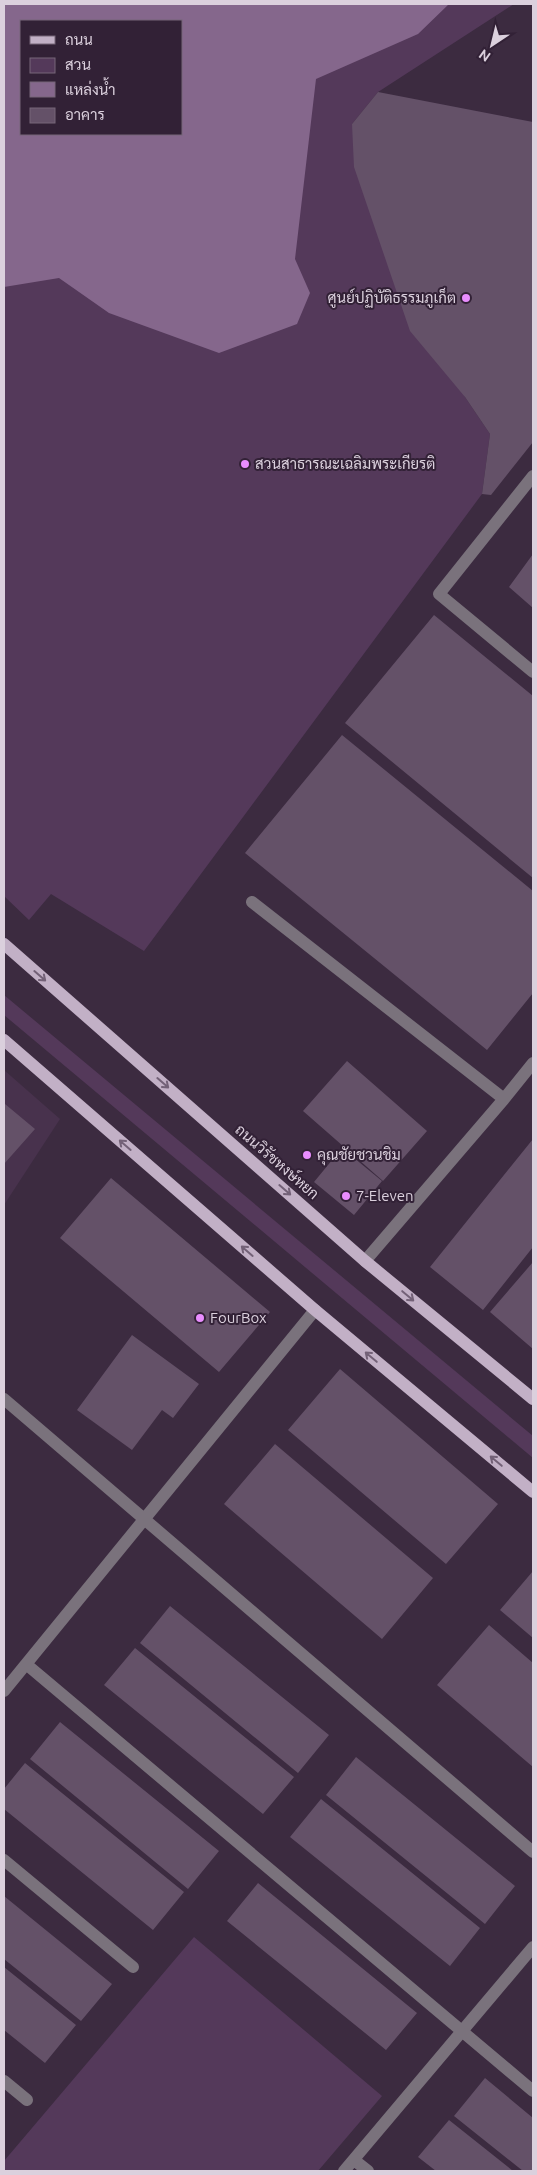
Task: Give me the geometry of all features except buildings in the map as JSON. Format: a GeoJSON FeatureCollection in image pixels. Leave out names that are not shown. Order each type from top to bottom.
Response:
{"type":"FeatureCollection","features":[{"type":"Feature","properties":{"kind":"main road","name":"ถนนวิรัชหงษ์หยก"},"geometry":{"type":"LineString","coordinates":[[4,944],[365,1261],[533,1400]]}},
{"type":"Feature","properties":{"kind":"main road"},"geometry":{"type":"LineString","coordinates":[[4,1040],[315,1310],[533,1492]]}},
{"type":"Feature","properties":{"kind":"street"},"geometry":{"type":"LineString","coordinates":[[533,476],[439,594],[533,672]]}},
{"type":"Feature","properties":{"kind":"street"},"geometry":{"type":"LineString","coordinates":[[252,902],[504,1099]]}},
{"type":"Feature","properties":{"kind":"street"},"geometry":{"type":"LineString","coordinates":[[365,1261],[533,1063]]}},
{"type":"Feature","properties":{"kind":"street"},"geometry":{"type":"LineString","coordinates":[[4,1691],[315,1310]]}},
{"type":"Feature","properties":{"kind":"street"},"geometry":{"type":"LineString","coordinates":[[4,1399],[533,1852]]}},
{"type":"Feature","properties":{"kind":"street"},"geometry":{"type":"LineString","coordinates":[[26,1664],[533,2092]]}},
{"type":"Feature","properties":{"kind":"street"},"geometry":{"type":"LineString","coordinates":[[4,1860],[133,1967]]}},
{"type":"Feature","properties":{"kind":"street"},"geometry":{"type":"LineString","coordinates":[[344,2171],[533,1947]]}},
{"type":"Feature","properties":{"kind":"street"},"geometry":{"type":"LineString","coordinates":[[4,2081],[27,2100]]}},
{"type":"Feature","properties":{"kind":"street"},"geometry":{"type":"LineString","coordinates":[[354,2160],[368,2171]]}},
{"type":"Feature","properties":{"kind":"shaded area"},"geometry":{"type":"Polygon","coordinates":[[[4,1070],[60,1119],[4,1205],[4,1070]]]}},
{"type":"Feature","properties":{"kind":"green space","name":"สวนสาธารณะเฉลิมพระเกียรติ"},"geometry":{"type":"Polygon","coordinates":[[[4,4],[514,4],[378,92],[352,124],[465,397],[490,434],[482,494],[144,951],[51,894],[29,920],[4,896],[4,4]]]}},
{"type":"Feature","properties":{"kind":"green space"},"geometry":{"type":"Polygon","coordinates":[[[4,995],[533,1436],[533,1458],[4,1015],[4,995]]]}},
{"type":"Feature","properties":{"kind":"green space"},"geometry":{"type":"Polygon","coordinates":[[[194,1937],[382,2096],[318,2171],[4,2171],[4,2161],[194,1937]]]}},
{"type":"Feature","properties":{"kind":"water"},"geometry":{"type":"Polygon","coordinates":[[[4,4],[449,4],[418,34],[316,79],[295,259],[310,293],[297,324],[219,353],[109,313],[59,278],[4,287],[4,4]]]}},
{"type":"Feature","properties":{"kind":"place","name":"ศูนย์ปฏิบัติธรรมภูเก็ต"},"geometry":{"type":"Point","coordinates":[466,298]}},
{"type":"Feature","properties":{"kind":"place","name":"สวนสาธารณะเฉลิมพระเกียรติ"},"geometry":{"type":"Point","coordinates":[245,464]}},
{"type":"Feature","properties":{"kind":"place","name":"คุณชัยชวนชิม"},"geometry":{"type":"Point","coordinates":[307,1155]}},
{"type":"Feature","properties":{"kind":"place","name":"7-Eleven"},"geometry":{"type":"Point","coordinates":[346,1196]}},
{"type":"Feature","properties":{"kind":"place","name":"FourBox"},"geometry":{"type":"Point","coordinates":[200,1318]}}]}
